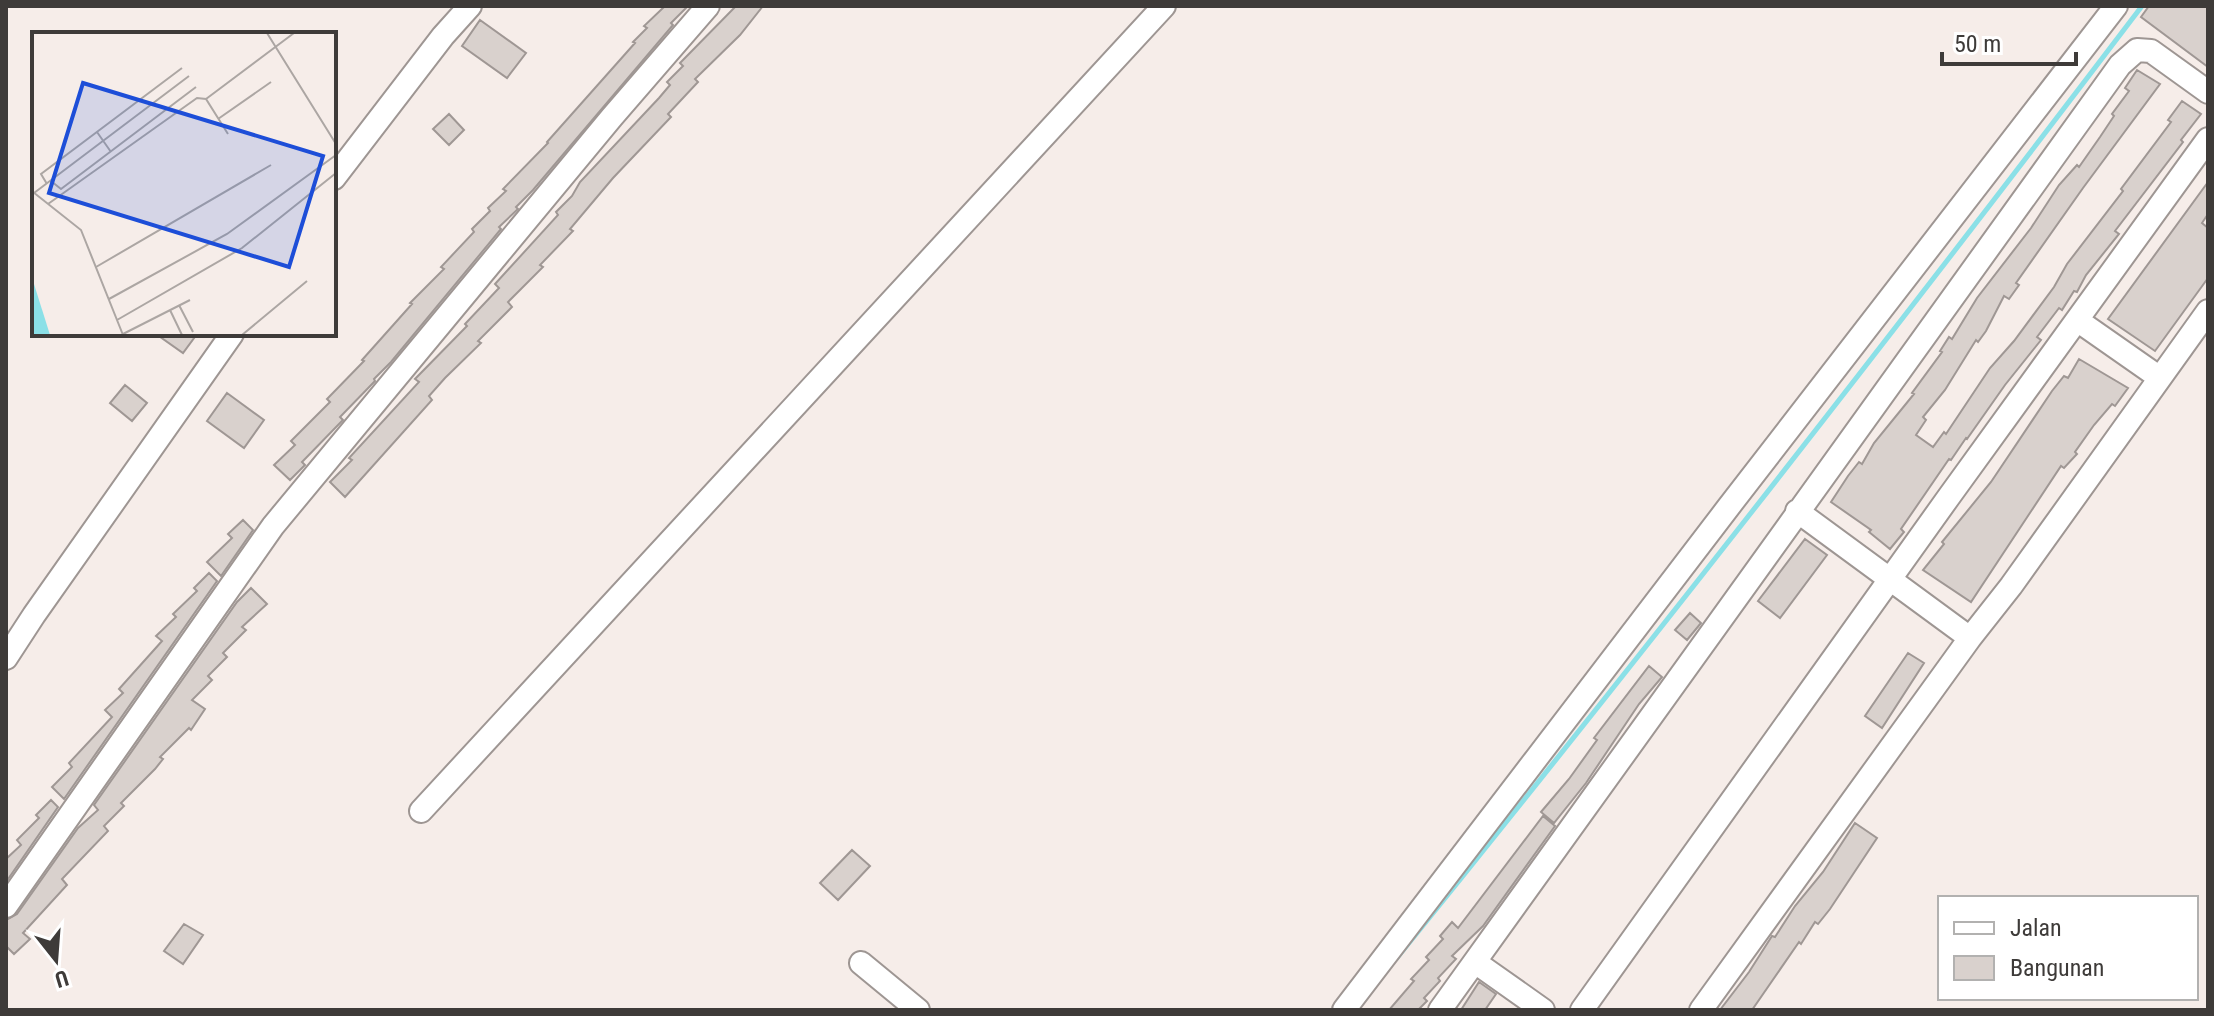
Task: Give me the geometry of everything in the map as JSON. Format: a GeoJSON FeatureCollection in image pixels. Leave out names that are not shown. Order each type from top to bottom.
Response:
{"type":"FeatureCollection","features":[{"type":"Feature","properties":{"kind":"street"},"geometry":{"type":"LineString","coordinates":[[336,175],[443,36],[470,6]]}},
{"type":"Feature","properties":{"kind":"street"},"geometry":{"type":"LineString","coordinates":[[6,906],[273,526],[612,117],[708,6]]}},
{"type":"Feature","properties":{"kind":"street"},"geometry":{"type":"LineString","coordinates":[[421,811],[1164,6]]}},
{"type":"Feature","properties":{"kind":"street"},"geometry":{"type":"LineString","coordinates":[[1344,1010],[2116,6]]}},
{"type":"Feature","properties":{"kind":"street"},"geometry":{"type":"LineString","coordinates":[[1440,1010],[2120,65],[2137,50],[2151,51],[2208,92]]}},
{"type":"Feature","properties":{"kind":"street"},"geometry":{"type":"LineString","coordinates":[[1582,1010],[2208,139]]}},
{"type":"Feature","properties":{"kind":"street"},"geometry":{"type":"LineString","coordinates":[[1701,1010],[2208,311]]}},
{"type":"Feature","properties":{"kind":"street"},"geometry":{"type":"LineString","coordinates":[[2077,320],[2160,378]]}},
{"type":"Feature","properties":{"kind":"street"},"geometry":{"type":"LineString","coordinates":[[6,658],[231,336]]}},
{"type":"Feature","properties":{"kind":"street"},"geometry":{"type":"LineString","coordinates":[[1797,511],[1970,638]]}},
{"type":"Feature","properties":{"kind":"street"},"geometry":{"type":"LineString","coordinates":[[1475,962],[1543,1010]]}},
{"type":"Feature","properties":{"kind":"street"},"geometry":{"type":"LineString","coordinates":[[861,963],[918,1010]]}},
{"type":"Feature","properties":{"kind":"building"},"geometry":{"type":"Polygon","coordinates":[[[665,6],[688,6],[516,207],[518,209],[499,227],[501,229],[290,480],[274,465],[295,445],[291,441],[330,402],[327,399],[364,361],[410,303],[444,269],[441,267],[474,232],[472,229],[490,211],[488,208],[506,191],[503,189],[548,143],[635,43],[647,28],[644,26],[665,6]]]}},
{"type":"Feature","properties":{"kind":"building"},"geometry":{"type":"Polygon","coordinates":[[[736,6],[763,6],[740,35],[695,79],[698,82],[668,114],[671,117],[613,178],[570,229],[573,231],[540,265],[543,267],[508,302],[512,307],[429,396],[432,400],[345,497],[330,482],[352,460],[349,458],[419,382],[415,379],[499,288],[495,284],[558,215],[556,212],[572,196],[580,182],[670,85],[667,82],[683,66],[680,63],[736,6]]]}},
{"type":"Feature","properties":{"kind":"building"},"geometry":{"type":"Polygon","coordinates":[[[2149,6],[2208,6],[2208,67],[2141,17],[2149,6]]]}},
{"type":"Feature","properties":{"kind":"building"},"geometry":{"type":"Polygon","coordinates":[[[480,20],[526,53],[507,78],[462,46],[480,20]]]}},
{"type":"Feature","properties":{"kind":"building"},"geometry":{"type":"Polygon","coordinates":[[[2137,70],[2160,84],[2016,283],[2019,285],[2009,299],[2004,296],[1986,331],[1978,342],[1976,340],[1945,390],[1923,417],[1926,420],[1916,435],[1933,447],[1944,432],[1946,434],[1990,368],[2054,287],[2067,264],[2171,122],[2168,120],[2182,101],[2201,114],[2115,231],[2119,234],[2086,275],[2077,292],[2074,291],[2062,310],[2059,308],[2037,337],[2041,340],[1949,459],[1890,549],[1869,532],[1871,530],[1831,502],[1914,394],[1949,337],[1952,339],[1977,298],[2031,228],[2059,185],[2077,165],[2079,167],[2129,91],[2125,88],[2137,70]]]}},
{"type":"Feature","properties":{"kind":"building"},"geometry":{"type":"Polygon","coordinates":[[[449,114],[464,130],[449,145],[433,129],[449,114]]]}},
{"type":"Feature","properties":{"kind":"building"},"geometry":{"type":"Polygon","coordinates":[[[2208,182],[2208,214],[2202,223],[2208,228],[2208,278],[2155,351],[2108,319],[2208,182]]]}},
{"type":"Feature","properties":{"kind":"building"},"geometry":{"type":"Polygon","coordinates":[[[159,336],[196,336],[183,353],[159,336]]]}},
{"type":"Feature","properties":{"kind":"building"},"geometry":{"type":"Polygon","coordinates":[[[2079,359],[2128,388],[2115,406],[2112,404],[2094,425],[2075,452],[2077,454],[2064,468],[2061,466],[1971,602],[1923,570],[1991,482],[2052,391],[2064,376],[2068,378],[2079,359]]]}},
{"type":"Feature","properties":{"kind":"building"},"geometry":{"type":"Polygon","coordinates":[[[125,385],[147,403],[132,421],[110,403],[125,385]]]}},
{"type":"Feature","properties":{"kind":"building"},"geometry":{"type":"Polygon","coordinates":[[[227,393],[264,420],[244,448],[207,421],[227,393]]]}},
{"type":"Feature","properties":{"kind":"building"},"geometry":{"type":"Polygon","coordinates":[[[243,520],[253,530],[221,576],[207,562],[232,538],[228,534],[243,520]]]}},
{"type":"Feature","properties":{"kind":"building"},"geometry":{"type":"Polygon","coordinates":[[[1805,539],[1827,555],[1780,618],[1758,601],[1805,539]]]}},
{"type":"Feature","properties":{"kind":"building"},"geometry":{"type":"Polygon","coordinates":[[[209,573],[217,581],[64,799],[52,787],[72,767],[69,763],[112,717],[105,710],[123,693],[119,689],[162,641],[156,636],[176,617],[173,614],[197,591],[194,588],[209,573]]]}},
{"type":"Feature","properties":{"kind":"building"},"geometry":{"type":"Polygon","coordinates":[[[251,588],[267,604],[242,627],[246,630],[223,653],[227,657],[208,676],[212,680],[192,700],[205,709],[191,730],[189,728],[160,757],[163,759],[155,769],[121,803],[124,806],[104,826],[108,831],[62,879],[67,885],[23,933],[30,939],[14,954],[6,946],[6,920],[17,914],[78,828],[98,810],[94,805],[237,602],[251,588]]]}},
{"type":"Feature","properties":{"kind":"building"},"geometry":{"type":"Polygon","coordinates":[[[1690,613],[1701,623],[1687,640],[1675,630],[1690,613]]]}},
{"type":"Feature","properties":{"kind":"building"},"geometry":{"type":"Polygon","coordinates":[[[1908,653],[1924,663],[1882,728],[1865,716],[1908,653]]]}},
{"type":"Feature","properties":{"kind":"building"},"geometry":{"type":"Polygon","coordinates":[[[1649,666],[1662,677],[1639,704],[1586,783],[1554,823],[1541,812],[1569,779],[1597,740],[1594,738],[1649,666]]]}},
{"type":"Feature","properties":{"kind":"building"},"geometry":{"type":"Polygon","coordinates":[[[51,800],[58,807],[6,882],[6,859],[21,845],[17,840],[39,818],[36,815],[51,800]]]}},
{"type":"Feature","properties":{"kind":"building"},"geometry":{"type":"Polygon","coordinates":[[[1543,816],[1555,826],[1483,926],[1452,956],[1456,959],[1424,998],[1427,1001],[1418,1010],[1389,1010],[1429,960],[1426,957],[1443,939],[1440,936],[1452,922],[1458,928],[1543,816]]]}},
{"type":"Feature","properties":{"kind":"building"},"geometry":{"type":"Polygon","coordinates":[[[1855,823],[1877,838],[1830,909],[1818,924],[1815,922],[1801,944],[1799,942],[1752,1010],[1720,1010],[1772,936],[1775,937],[1823,872],[1855,823]]]}},
{"type":"Feature","properties":{"kind":"building"},"geometry":{"type":"Polygon","coordinates":[[[852,850],[870,866],[838,900],[820,883],[852,850]]]}},
{"type":"Feature","properties":{"kind":"building"},"geometry":{"type":"Polygon","coordinates":[[[184,924],[203,935],[183,964],[164,951],[184,924]]]}},
{"type":"Feature","properties":{"kind":"building"},"geometry":{"type":"Polygon","coordinates":[[[1479,982],[1496,994],[1485,1010],[1461,1010],[1479,982]]]}},
{"type":"Feature","properties":{"kind":"waterway"},"geometry":{"type":"LineString","coordinates":[[1396,959],[1773,485],[2142,6]]}}]}
